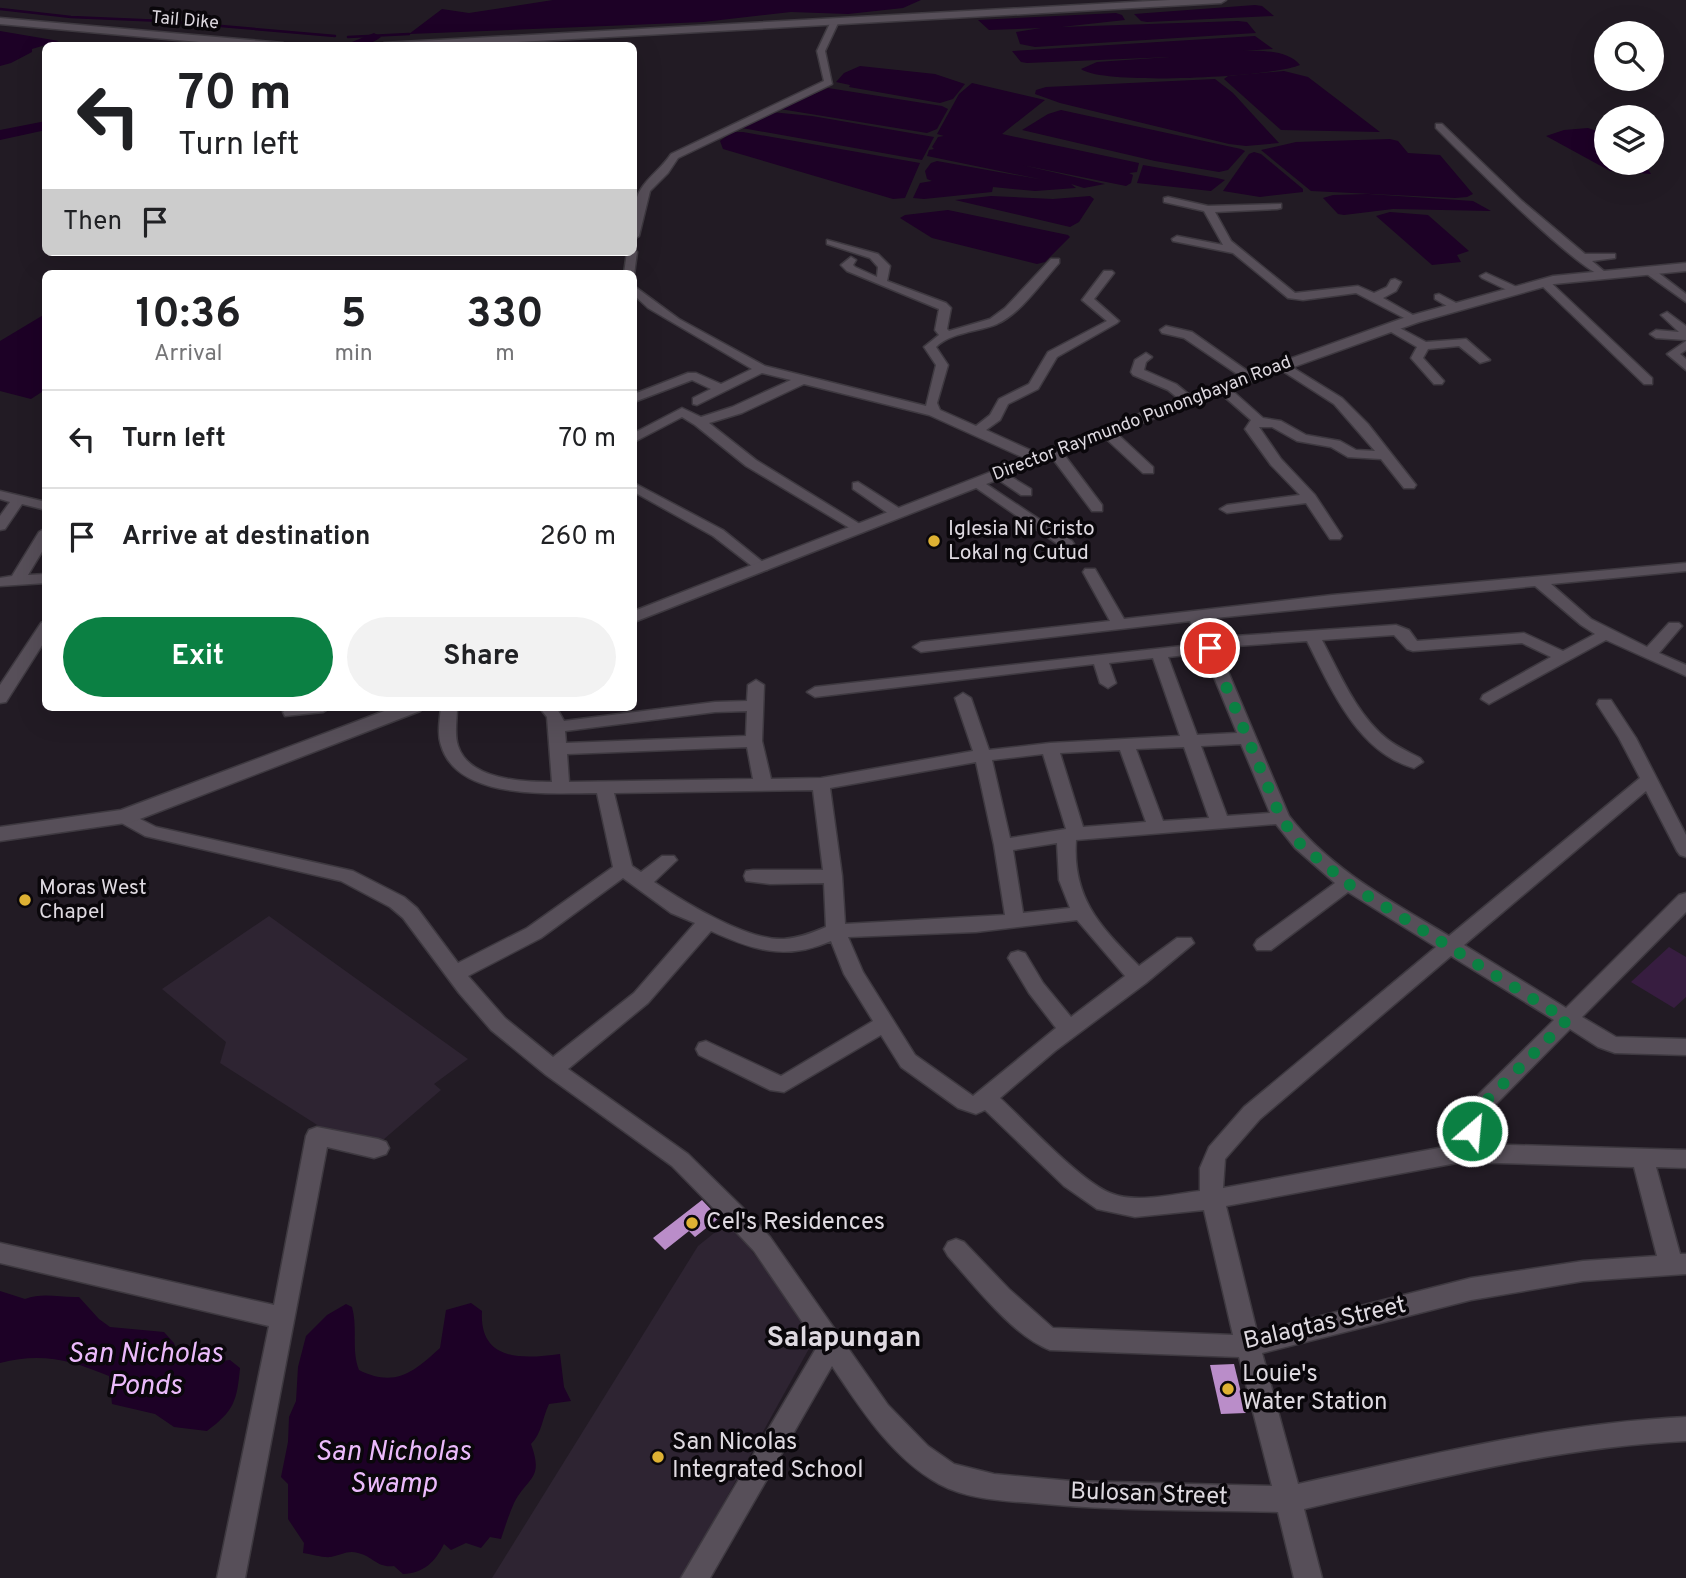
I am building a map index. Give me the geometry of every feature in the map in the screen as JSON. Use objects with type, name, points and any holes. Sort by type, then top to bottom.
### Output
[{"type":"street","points":[[456,42],[1221,0]]},
{"type":"street","name":"Tail Dike","points":[[0,21],[238,42]]},
{"type":"street","points":[[637,223],[645,190],[665,171],[674,156],[829,82],[828,74],[822,65],[821,51],[835,21]]},
{"type":"street","points":[[1439,126],[1580,258],[1601,274]]},
{"type":"street","points":[[1168,200],[1208,209],[1277,206]]},
{"type":"street","points":[[1208,209],[1214,224],[1233,250],[1292,296],[1303,298],[1358,289],[1414,319]]},
{"type":"street","points":[[1177,239],[1233,250]]},
{"type":"street","points":[[831,242],[879,258],[884,266],[881,283]]},
{"type":"street","points":[[1580,258],[1611,256]]},
{"type":"street","points":[[851,260],[847,265],[851,269],[942,305],[945,308],[945,324],[941,330],[947,336]]},
{"type":"street","points":[[934,412],[931,403],[942,365],[930,348],[937,340],[994,321],[1009,310],[1055,261]]},
{"type":"street","name":"Director Raymundo Punongbayan Road","points":[[637,616],[1036,458],[1282,365],[1414,319],[1544,282],[1686,267]]},
{"type":"street","points":[[1648,270],[1686,299]]},
{"type":"street","points":[[977,431],[995,417],[1003,402],[1034,386],[1052,355],[1113,321],[1088,300],[1108,273]]},
{"type":"street","points":[[1486,276],[1515,290]]},
{"type":"street","points":[[1375,297],[1392,289],[1395,282]]},
{"type":"street","points":[[1544,282],[1648,381]]},
{"type":"street","points":[[637,292],[652,306],[675,321],[761,369],[934,412],[1036,458]]},
{"type":"street","points":[[1439,297],[1456,307]]},
{"type":"street","points":[[1667,315],[1686,334]]},
{"type":"street","points":[[1391,327],[1424,346],[1462,342],[1484,360]]},
{"type":"street","points":[[1166,330],[1188,335],[1250,377]]},
{"type":"street","points":[[1656,334],[1686,334]]},
{"type":"street","points":[[1686,345],[1673,354],[1686,366]]},
{"type":"street","points":[[1424,346],[1417,358],[1438,381]]},
{"type":"street","points":[[1146,356],[1141,360],[1137,372],[1172,387],[1188,400]]},
{"type":"street","points":[[1282,365],[1338,401],[1409,485]]},
{"type":"street","points":[[697,401],[761,369]]},
{"type":"street","points":[[637,397],[692,376],[719,388]]},
{"type":"street","points":[[700,422],[737,410],[802,380]]},
{"type":"street","points":[[1223,389],[1237,398],[1259,421],[1276,424],[1302,438],[1335,444],[1353,454],[1386,455]]},
{"type":"street","points":[[637,436],[682,412],[700,422],[751,463],[858,529]]},
{"type":"street","points":[[1259,421],[1252,425],[1252,429],[1276,462],[1310,498],[1335,536]]},
{"type":"street","points":[[1107,432],[1148,470]]},
{"type":"street","points":[[1054,452],[1097,508]]},
{"type":"street","points":[[998,474],[1026,492]]},
{"type":"street","points":[[977,482],[1067,544]]},
{"type":"street","points":[[858,486],[897,513]]},
{"type":"street","points":[[637,489],[718,533],[762,567]]},
{"type":"street","points":[[0,495],[42,505]]},
{"type":"street","points":[[1227,509],[1310,498]]},
{"type":"street","points":[[0,526],[18,500]]},
{"type":"street","points":[[17,581],[42,539]]},
{"type":"street","points":[[921,647],[1118,622],[1686,567]]},
{"type":"street","points":[[1090,572],[1118,622]]},
{"type":"street","points":[[0,582],[42,578]]},
{"type":"street","points":[[1540,582],[1606,634],[1686,671]]},
{"type":"street","points":[[1196,616],[1281,818],[1301,845],[1347,883],[1567,1020],[1615,1045],[1686,1047]]},
{"type":"street","points":[[1650,654],[1674,626]]},
{"type":"street","points":[[815,692],[1210,648],[1235,641],[1396,630],[1413,646],[1524,638],[1561,656]]},
{"type":"street","points":[[0,698],[42,632]]},
{"type":"street","points":[[1489,699],[1561,656],[1606,634]]},
{"type":"street","points":[[1312,635],[1338,684],[1366,728],[1388,747],[1414,762]]},
{"type":"street","points":[[1159,654],[1220,822]]},
{"type":"street","points":[[1100,659],[1108,683]]},
{"type":"street","points":[[756,685],[754,741],[763,784]]},
{"type":"street","points":[[963,698],[983,756],[1003,845],[1015,921]]},
{"type":"street","points":[[1605,704],[1621,724],[1647,780],[1686,851]]},
{"type":"street","points":[[556,727],[715,707],[756,706]]},
{"type":"street","points":[[291,712],[297,711]]},
{"type":"street","points":[[0,834],[124,817],[402,711]]},
{"type":"street","points":[[449,711],[448,744],[455,760],[492,781],[531,788],[821,784],[983,756],[1050,748],[1247,738]]},
{"type":"street","points":[[551,711],[555,716],[561,787]]},
{"type":"street","points":[[557,749],[754,741]]},
{"type":"street","points":[[1126,744],[1157,828]]},
{"type":"street","points":[[1050,748],[1071,835],[1064,868],[1081,913],[1084,920],[1139,978]]},
{"type":"street","points":[[1308,1578],[1290,1499],[1247,1346],[1214,1199],[1211,1168],[1215,1155],[1252,1113],[1647,780]]},
{"type":"street","points":[[821,784],[833,876],[836,931],[854,974],[908,1061],[966,1102],[975,1105],[986,1098],[1184,943]]},
{"type":"street","points":[[604,786],[623,869],[678,908],[749,940],[781,946],[810,942],[836,931],[1015,921],[1081,913]]},
{"type":"street","name":"Bulosan Street","points":[[124,817],[151,832],[346,876],[397,902],[410,913],[455,974],[498,1024],[553,1069],[680,1160],[734,1214],[762,1244],[878,1413],[919,1455],[948,1475],[994,1487],[1071,1494],[1290,1499],[1429,1468],[1621,1432],[1686,1429]]},
{"type":"street","points":[[1003,845],[1071,835],[1281,818]]},
{"type":"street","points":[[641,882],[668,860]]},
{"type":"street","points":[[455,974],[534,933],[623,869]]},
{"type":"street","points":[[753,876],[833,876]]},
{"type":"street","points":[[1264,945],[1347,883]]},
{"type":"street","points":[[1462,1153],[1486,1101],[1686,900]]},
{"type":"street","points":[[553,1069],[641,998],[707,922]]},
{"type":"street","points":[[1018,958],[1036,988],[1070,1030]]},
{"type":"street","points":[[706,1049],[777,1084],[784,1084],[877,1028],[888,1026]]},
{"type":"street","points":[[986,1098],[1072,1179],[1105,1202],[1135,1207],[1214,1199],[1462,1153],[1686,1159]]},
{"type":"street","points":[[230,1578],[314,1163],[317,1136],[378,1148]]},
{"type":"street","points":[[1643,1159],[1679,1264]]},
{"type":"street","name":"Balagtas Street","points":[[956,1249],[1001,1297],[1042,1335],[1050,1339],[1247,1346],[1471,1289],[1583,1271],[1679,1264]]},
{"type":"street","points":[[0,1253],[281,1318]]},
{"type":"street","points":[[695,1578],[830,1346]]},
{"type":"shaded area","points":[[269,916],[468,1059],[434,1084],[441,1090],[376,1146],[329,1136],[322,1128],[220,1063],[226,1042],[162,989]]},
{"type":"shaded area","points":[[1669,947],[1686,957],[1686,997],[1674,1008],[1631,982]]},
{"type":"shaded area","name":"San Nicolas Integrated School","points":[[729,1221],[816,1336],[682,1578],[492,1578],[698,1246]]},
{"type":"water","points":[[553,0],[921,0],[903,8],[848,14],[791,12],[703,22],[409,34],[442,9],[469,13]]},
{"type":"water","points":[[1262,6],[1274,16],[1147,22],[1141,21],[1134,14]]},
{"type":"water","points":[[1116,13],[1122,15],[1125,20],[1061,27],[1238,21],[1247,22],[1256,33],[1035,47],[1020,44],[1016,32],[1041,28],[989,30],[978,20]]},
{"type":"water","points":[[0,31],[59,41],[42,42],[42,46],[32,49],[32,52],[0,66]]},
{"type":"water","points":[[1255,36],[1273,49],[1241,51],[1281,54],[1300,65],[1225,76],[1121,77],[1081,69],[1097,62],[1170,57],[1027,63],[1021,62],[1012,51]]},
{"type":"water","points":[[860,66],[935,74],[965,84],[953,99],[940,103],[849,87],[850,85],[836,82],[844,73]]},
{"type":"water","points":[[1284,71],[1308,77],[1380,132],[1281,130],[1224,79],[1228,76]]},
{"type":"water","points":[[1215,79],[1233,93],[1279,143],[1246,146],[1229,144],[1060,103],[1035,94],[1036,90],[1046,87]]},
{"type":"water","points":[[972,83],[1045,100],[1002,134],[1139,163],[1137,172],[1129,173],[1133,175],[1131,183],[1126,186],[1022,165],[1105,184],[1084,188],[1071,184],[1076,188],[1035,191],[993,187],[992,192],[913,198],[920,183],[932,181],[927,179],[925,171],[931,163],[937,161],[1044,180],[927,156],[929,150],[934,149],[932,147],[938,137],[944,136],[937,134],[959,94]]},
{"type":"water","points":[[828,88],[948,109],[937,129],[927,133],[780,109]]},
{"type":"water","points":[[1061,110],[1245,151],[1228,170],[1219,172],[1155,161],[1022,130],[1048,114]]},
{"type":"water","points":[[771,112],[812,116],[934,137],[922,160],[742,128]]},
{"type":"water","points":[[1564,130],[1594,130],[1594,162],[1546,136]]},
{"type":"water","points":[[732,132],[920,163],[905,198],[893,199],[723,149],[720,141]]},
{"type":"water","points":[[1398,141],[1408,153],[1440,155],[1473,194],[1455,198],[1311,191],[1261,150],[1296,142]]},
{"type":"water","points":[[1249,154],[1261,154],[1303,189],[1303,192],[1260,197],[1223,191]]},
{"type":"water","points":[[1143,165],[1225,180],[1211,191],[1137,183]]},
{"type":"water","points":[[1368,194],[1473,201],[1491,211],[1393,209],[1344,215],[1338,214],[1323,198],[1333,195]]},
{"type":"water","points":[[991,196],[1053,199],[1090,196],[1094,199],[1079,222],[1070,227],[955,200]]},
{"type":"water","points":[[948,210],[1070,237],[1045,262],[1037,264],[932,238],[900,218],[905,215]]},
{"type":"water","points":[[1390,212],[1428,215],[1469,251],[1457,255],[1461,262],[1432,265],[1376,216]]},
{"type":"water","points":[[42,316],[42,392],[31,399],[0,391],[0,341]]},
{"type":"water","name":"San Nicholas Ponds","points":[[0,1291],[25,1299],[45,1296],[79,1297],[110,1327],[164,1332],[174,1343],[179,1359],[211,1362],[230,1360],[240,1368],[235,1397],[229,1411],[207,1431],[174,1427],[155,1414],[112,1404],[109,1376],[95,1370],[56,1359],[29,1358],[0,1363]]},
{"type":"water","name":"San Nicholas Swamp","points":[[471,1303],[482,1311],[483,1328],[488,1340],[506,1354],[532,1357],[560,1354],[564,1387],[571,1401],[549,1404],[540,1430],[531,1444],[536,1465],[533,1477],[514,1503],[501,1539],[490,1537],[481,1548],[466,1543],[451,1550],[444,1544],[428,1565],[403,1574],[394,1566],[379,1564],[354,1552],[331,1557],[303,1553],[304,1543],[288,1519],[288,1484],[281,1477],[288,1442],[289,1417],[296,1401],[298,1367],[306,1336],[327,1315],[346,1304],[352,1307],[354,1315],[355,1355],[359,1370],[383,1378],[394,1377],[412,1370],[440,1348],[446,1310]]},
{"type":"building","name":"Cel's Residences","points":[[702,1200],[719,1218],[695,1237],[689,1231],[665,1250],[653,1238]]},
{"type":"building","name":"Louie's Water Station","points":[[1234,1364],[1246,1413],[1221,1414],[1210,1365]]},
{"type":"waterway","points":[[0,9],[71,17],[163,21],[335,36]]},
{"type":"waterway","points":[[348,37],[409,34]]},
{"type":"waterway","points":[[360,42],[374,37]]},
{"type":"waterway","points":[[0,135],[42,126]]},
{"type":"place","name":"Iglesia Ni Cristo Lokal ng Cutud","points":[[934,541]]},
{"type":"place","name":"Moras West Chapel","points":[[25,900]]},
{"type":"place","name":"Cel's Residences","points":[[692,1223]]},
{"type":"place","name":"Louie's Water Station","points":[[1228,1389]]},
{"type":"place","name":"San Nicolas Integrated School","points":[[658,1457]]},
{"type":"district","name":"Salapungan","points":[[844,1339]]},
{"type":"route","points":[[1210,648],[1281,818],[1301,845],[1347,883],[1567,1020],[1486,1101],[1472,1131]]}]
